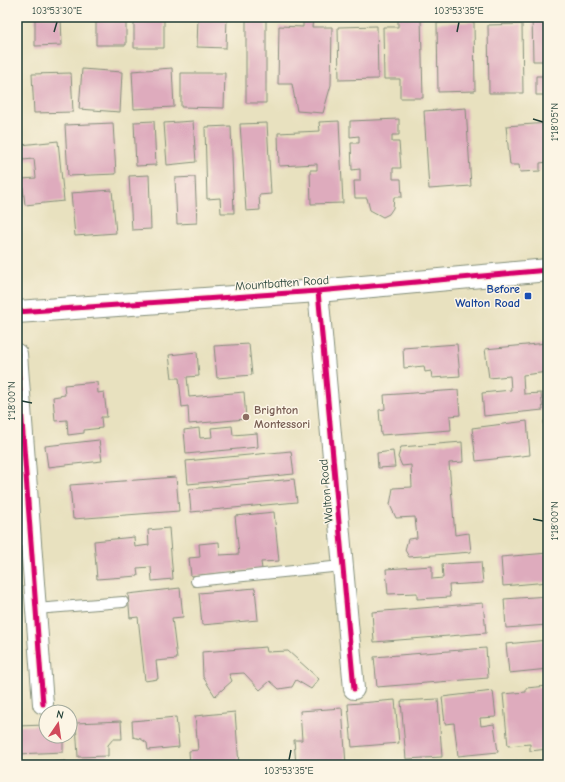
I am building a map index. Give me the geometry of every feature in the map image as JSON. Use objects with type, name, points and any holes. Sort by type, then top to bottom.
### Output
[{"type":"main road","name":"Mountbatten Road","points":[[17,312],[318,291],[548,270]]},
{"type":"street","name":"Walton Road","points":[[318,291],[354,689]]},
{"type":"street","points":[[17,354],[43,704]]},
{"type":"lane","points":[[196,581],[342,566]]},
{"type":"lane","points":[[36,609],[123,602]]},
{"type":"building","points":[[35,17],[61,17],[62,45],[35,46]]},
{"type":"building","points":[[96,17],[126,17],[126,45],[96,45]]},
{"type":"building","points":[[134,17],[164,17],[164,48],[134,48]]},
{"type":"building","points":[[198,17],[227,17],[226,48],[197,47]]},
{"type":"building","points":[[290,17],[328,17],[327,19],[313,19],[312,27],[332,27],[331,85],[323,113],[297,111],[292,84],[278,84],[279,26],[303,27],[303,19],[290,19]]},
{"type":"building","points":[[398,17],[421,17],[423,98],[400,98],[400,79],[384,79],[383,27],[398,27]]},
{"type":"building","points":[[532,17],[548,17],[548,61],[533,61]]},
{"type":"building","points":[[246,20],[266,20],[266,103],[246,103]]},
{"type":"building","points":[[474,22],[475,91],[438,92],[437,23]]},
{"type":"building","points":[[522,24],[523,93],[489,93],[488,25]]},
{"type":"building","points":[[377,26],[378,79],[339,80],[338,27]]},
{"type":"building","points":[[172,68],[174,107],[134,109],[132,71]]},
{"type":"building","points":[[82,69],[122,72],[120,112],[79,109]]},
{"type":"building","points":[[71,73],[73,112],[34,113],[32,74]]},
{"type":"building","points":[[181,73],[225,73],[224,108],[181,107]]},
{"type":"building","points":[[536,76],[548,76],[548,95],[536,95]]},
{"type":"building","points":[[466,108],[471,186],[429,189],[424,111]]},
{"type":"building","points":[[399,119],[399,135],[392,135],[392,142],[399,142],[401,168],[393,168],[393,179],[401,179],[402,197],[394,197],[393,208],[389,214],[383,217],[370,210],[367,198],[355,198],[354,181],[360,181],[360,169],[352,170],[351,143],[359,143],[359,136],[350,137],[350,121]]},
{"type":"building","points":[[154,121],[156,165],[136,166],[134,122]]},
{"type":"building","points":[[193,121],[196,162],[167,165],[164,123]]},
{"type":"building","points":[[339,121],[343,203],[311,204],[310,170],[317,170],[317,164],[279,166],[278,133],[320,131],[319,122]]},
{"type":"building","points":[[113,123],[116,174],[68,176],[65,125]]},
{"type":"building","points":[[267,123],[271,194],[259,195],[260,210],[246,211],[240,124]]},
{"type":"building","points":[[548,123],[548,162],[540,163],[540,171],[520,172],[519,165],[510,165],[506,126]]},
{"type":"building","points":[[231,126],[234,213],[221,213],[220,198],[207,199],[205,127]]},
{"type":"building","points":[[58,141],[64,201],[25,205],[22,179],[36,178],[34,159],[23,160],[21,145]]},
{"type":"building","points":[[149,175],[151,229],[132,230],[129,176]]},
{"type":"building","points":[[195,177],[197,223],[177,224],[175,178]]},
{"type":"building","points":[[112,190],[116,233],[75,236],[71,193]]},
{"type":"building","points":[[547,343],[548,372],[523,375],[524,394],[541,393],[543,410],[484,416],[482,393],[511,390],[510,376],[489,378],[485,349]]},
{"type":"building","points":[[249,344],[252,375],[217,378],[214,346]]},
{"type":"building","points":[[457,344],[460,376],[432,378],[431,371],[425,372],[424,366],[404,368],[403,348]]},
{"type":"building","points":[[197,352],[199,376],[187,377],[189,397],[244,392],[246,419],[189,424],[188,406],[182,407],[179,378],[172,378],[169,355]]},
{"type":"building","points":[[97,382],[98,393],[104,392],[107,417],[101,417],[102,428],[84,430],[84,433],[68,435],[67,420],[55,421],[53,397],[65,395],[64,385]]},
{"type":"building","points":[[458,390],[460,415],[450,416],[451,430],[381,435],[379,410],[385,409],[384,395]]},
{"type":"building","points":[[527,421],[530,455],[476,461],[472,428]]},
{"type":"building","points":[[544,421],[548,421],[548,455],[547,455]]},
{"type":"building","points":[[232,426],[233,435],[257,433],[258,447],[186,454],[184,430],[199,428],[200,438],[212,437],[211,428]]},
{"type":"building","points":[[99,440],[102,461],[48,467],[45,446]]},
{"type":"building","points":[[462,442],[463,462],[449,463],[455,535],[469,533],[471,552],[409,557],[405,550],[408,539],[417,538],[415,517],[396,518],[390,505],[393,488],[412,487],[411,465],[402,466],[398,457],[401,447]]},
{"type":"building","points":[[291,451],[294,474],[188,484],[186,461]]},
{"type":"building","points":[[393,451],[395,467],[378,468],[377,453]]},
{"type":"building","points":[[176,477],[179,511],[73,519],[70,485]]},
{"type":"building","points":[[294,479],[297,502],[191,512],[189,489]]},
{"type":"building","points":[[274,512],[279,561],[261,562],[262,569],[191,576],[189,558],[200,557],[199,544],[219,542],[220,555],[239,554],[235,516]]},
{"type":"building","points":[[169,528],[173,579],[152,581],[151,567],[137,568],[138,576],[97,579],[94,541],[134,537],[135,547],[149,545],[148,530]]},
{"type":"building","points":[[548,553],[548,582],[503,586],[501,557]]},
{"type":"building","points":[[481,562],[483,583],[449,585],[450,597],[417,599],[417,593],[388,594],[386,569],[432,566],[432,579],[443,578],[442,564]]},
{"type":"building","points":[[180,588],[183,617],[172,618],[177,659],[156,661],[158,679],[145,681],[138,617],[130,618],[128,594]]},
{"type":"building","points":[[255,588],[258,620],[202,625],[199,593]]},
{"type":"building","points":[[548,596],[548,625],[506,628],[504,599]]},
{"type":"building","points":[[483,603],[486,633],[374,642],[372,612]]},
{"type":"building","points":[[548,640],[548,669],[509,673],[506,644]]},
{"type":"building","points":[[266,647],[267,652],[288,651],[319,679],[311,689],[296,680],[292,687],[279,689],[270,681],[260,690],[244,673],[229,674],[232,681],[215,696],[203,677],[202,652]]},
{"type":"building","points":[[486,648],[488,678],[377,687],[374,657]]},
{"type":"building","points":[[548,686],[548,713],[544,714],[548,749],[530,751],[530,744],[508,746],[503,694],[526,692],[526,688]]},
{"type":"building","points":[[493,691],[496,717],[480,718],[481,726],[494,724],[498,752],[458,756],[454,723],[445,724],[442,697]]},
{"type":"building","points":[[438,699],[442,757],[406,759],[401,701]]},
{"type":"building","points":[[395,700],[399,743],[352,747],[348,704]]},
{"type":"building","points":[[342,708],[346,765],[296,765],[294,740],[302,740],[300,711]]},
{"type":"building","points":[[235,712],[239,765],[190,765],[189,751],[198,750],[195,716]]},
{"type":"building","points":[[176,717],[179,747],[148,750],[147,743],[141,739],[133,737],[132,721]]},
{"type":"building","points":[[121,721],[122,739],[113,739],[108,745],[108,756],[78,757],[78,723]]},
{"type":"building","points":[[38,725],[38,744],[63,744],[63,752],[17,754],[17,726]]},
{"type":"building","points":[[66,761],[66,765],[30,764]]},
{"type":"cycle path","points":[[17,312],[318,291],[548,270]]},
{"type":"cycle path","points":[[318,291],[354,689]]},
{"type":"cycle path","points":[[17,354],[43,704]]},
{"type":"place","name":"Before Walton Road","points":[[528,296]]},
{"type":"place","name":"Brighton Montessori","points":[[246,417]]}]
